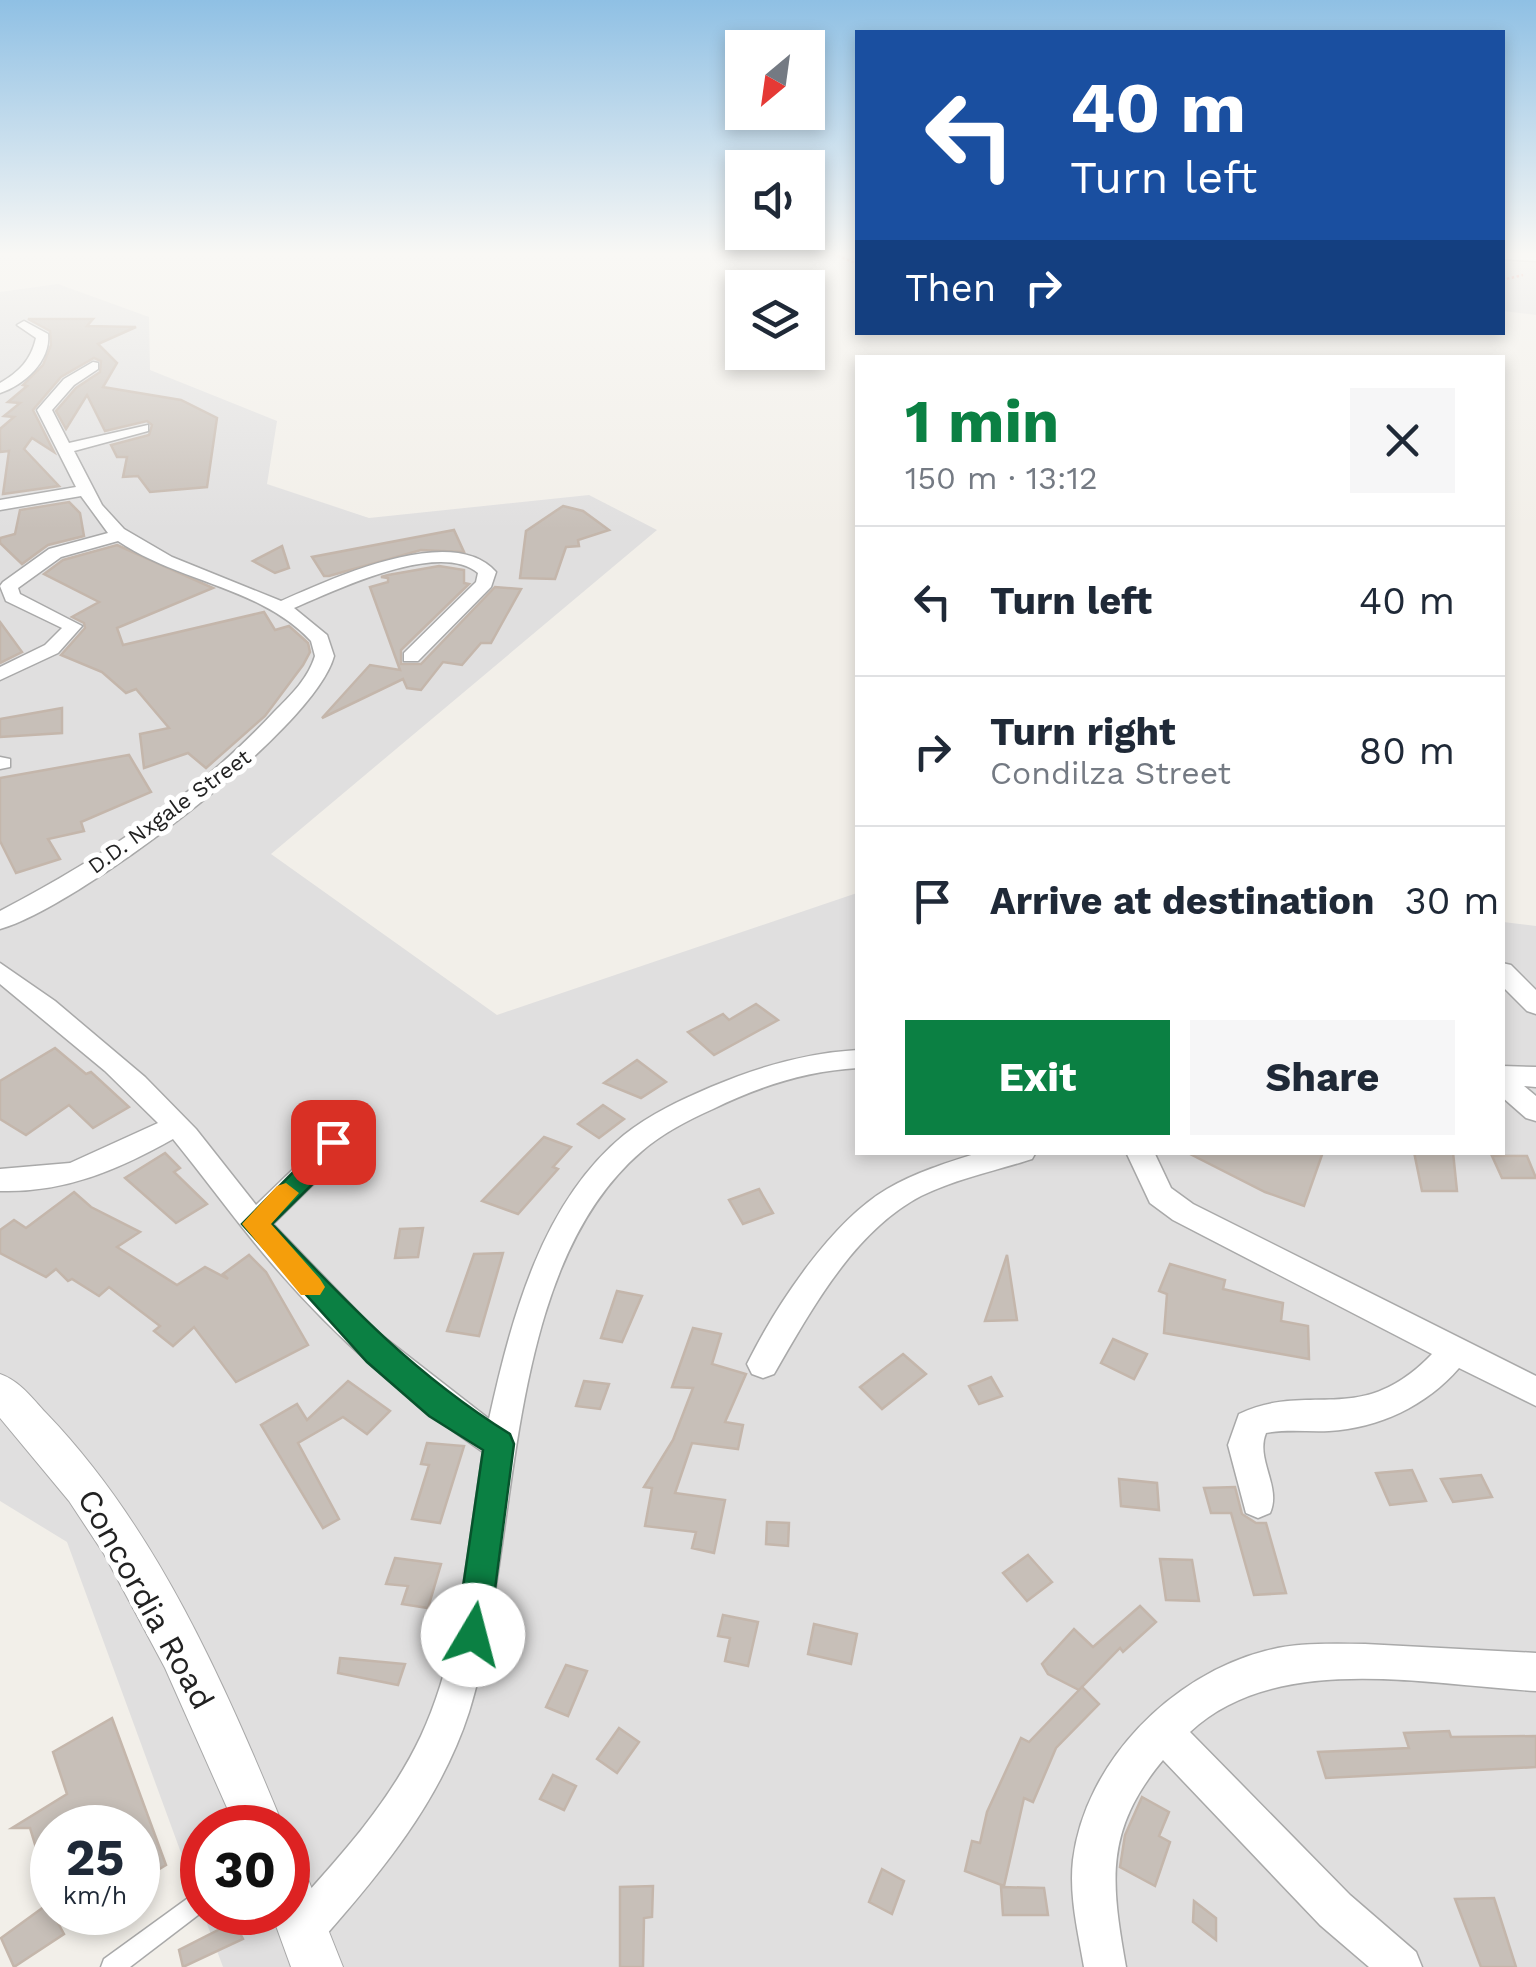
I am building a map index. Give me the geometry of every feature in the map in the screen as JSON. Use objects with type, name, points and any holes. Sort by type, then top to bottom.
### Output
[{"type":"street","points":[[0,390],[28,371],[41,346]]},
{"type":"street","name":"D.D. Nxgale Street","points":[[0,920],[85,873],[259,744],[322,666],[325,653],[319,638],[280,608],[184,571],[120,535],[86,490],[44,410],[70,382],[93,366]]},
{"type":"street","points":[[67,448],[143,428]]},
{"type":"street","points":[[0,505],[86,490]]},
{"type":"street","points":[[0,674],[49,650],[73,626],[24,604],[12,596],[10,586],[54,553],[120,535]]},
{"type":"street","points":[[280,608],[382,566],[456,558],[482,564],[487,572],[485,583],[411,658]]},
{"type":"street","points":[[0,971],[71,1026],[176,1125],[255,1224],[377,1353],[440,1406],[499,1444]]},
{"type":"street","points":[[1505,975],[1536,1005]]},
{"type":"street","points":[[310,1920],[392,1829],[428,1770],[473,1635],[499,1444],[541,1284],[559,1239],[584,1196],[624,1151],[668,1120],[762,1078],[820,1060],[855,1060]]},
{"type":"street","points":[[1505,1078],[1536,1077]]},
{"type":"street","points":[[1505,1081],[1536,1111]]},
{"type":"street","points":[[0,1180],[32,1183],[75,1176],[176,1125]]},
{"type":"street","points":[[255,1224],[327,1154],[333,1142]]},
{"type":"street","points":[[764,1364],[785,1326],[880,1208],[950,1176],[1013,1155]]},
{"type":"street","points":[[1141,1155],[1160,1195],[1183,1212],[1536,1392]]},
{"type":"street","points":[[1258,1502],[1245,1445],[1251,1424],[1262,1418],[1317,1417],[1383,1408],[1423,1386],[1454,1352]]},
{"type":"street","name":"Concordia Road","points":[[0,1391],[56,1446],[110,1522],[171,1635],[249,1805]]},
{"type":"street","points":[[1105,1967],[1095,1904],[1096,1846],[1142,1754],[1176,1715],[1223,1683],[1269,1668],[1338,1665],[1536,1672]]},
{"type":"street","points":[[1162,1730],[1335,1910],[1401,1967]]},
{"type":"lane","points":[[112,1967],[180,1916]]},
{"type":"shaded area","points":[[0,346],[150,346],[150,370],[277,421],[267,484],[369,518],[589,495],[657,530],[271,854],[497,1015],[855,894],[855,1155],[1505,1155],[1505,922],[1536,926],[1536,1967],[223,1967],[211,1935],[310,1935],[310,1805],[180,1805],[180,1850],[67,1542],[0,1501]]},
{"type":"building","points":[[51,346],[100,346],[117,363],[103,387],[181,400],[217,418],[207,487],[150,492],[138,476],[123,477],[127,457],[117,457],[111,445],[149,435],[152,425],[147,421],[105,431],[87,395],[66,429],[56,411],[76,388],[100,372],[101,361],[94,358],[61,377],[33,410],[54,452],[32,438],[24,449],[59,486],[3,494],[9,451],[0,452],[0,429],[14,417],[4,416],[20,403],[8,402],[43,365]]},
{"type":"building","points":[[69,502],[80,513],[84,536],[48,545],[22,564],[0,543],[0,538],[15,534],[20,510]]},
{"type":"building","points":[[563,506],[583,511],[609,530],[578,540],[579,546],[566,547],[555,579],[520,578],[526,531]]},
{"type":"building","points":[[454,530],[464,552],[421,550],[329,576],[324,576],[312,557]]},
{"type":"building","points":[[117,545],[213,588],[117,628],[123,645],[264,612],[275,630],[289,626],[308,643],[310,652],[303,665],[265,716],[206,768],[188,753],[144,768],[140,734],[169,728],[136,689],[126,693],[102,672],[61,655],[85,628],[84,623],[72,617],[99,602],[44,574],[63,560]]},
{"type":"building","points":[[282,546],[289,568],[275,573],[253,561]]},
{"type":"building","points":[[439,566],[464,570],[464,583],[469,584],[401,650],[401,664],[421,664],[495,587],[521,589],[491,643],[481,643],[462,665],[443,662],[421,690],[407,688],[403,679],[322,718],[370,665],[400,670],[370,587],[388,582],[388,578],[381,577]]},
{"type":"building","points":[[0,622],[22,652],[0,663]]},
{"type":"building","points":[[62,708],[62,733],[0,737],[0,719]]},
{"type":"building","points":[[129,755],[151,792],[81,822],[84,831],[48,839],[60,859],[16,873],[0,841],[0,778]]},
{"type":"building","points":[[756,1004],[778,1020],[714,1055],[688,1032],[723,1014],[729,1020]]},
{"type":"building","points":[[55,1048],[86,1074],[91,1072],[129,1107],[93,1128],[69,1105],[26,1135],[0,1119],[0,1081]]},
{"type":"building","points":[[637,1060],[666,1082],[641,1098],[604,1083]]},
{"type":"building","points":[[603,1105],[624,1119],[599,1138],[578,1124]]},
{"type":"building","points":[[544,1137],[571,1147],[553,1167],[558,1169],[518,1214],[482,1201]]},
{"type":"building","points":[[165,1153],[180,1168],[174,1172],[207,1204],[176,1223],[125,1178]]},
{"type":"building","points":[[1192,1155],[1322,1155],[1304,1206],[1265,1192]]},
{"type":"building","points":[[1415,1155],[1453,1155],[1457,1191],[1422,1191]]},
{"type":"building","points":[[1492,1156],[1527,1156],[1536,1178],[1502,1178]]},
{"type":"building","points":[[759,1189],[773,1213],[743,1224],[729,1200]]},
{"type":"building","points":[[74,1192],[91,1207],[140,1232],[117,1247],[177,1285],[205,1267],[228,1279],[223,1274],[249,1255],[266,1272],[308,1345],[236,1382],[194,1327],[173,1346],[154,1331],[160,1326],[109,1287],[99,1296],[72,1279],[68,1281],[56,1269],[46,1277],[0,1253],[0,1230],[14,1220],[26,1228]]},
{"type":"building","points":[[423,1228],[418,1257],[395,1258],[400,1229]]},
{"type":"building","points":[[503,1253],[479,1336],[447,1331],[474,1254]]},
{"type":"building","points":[[1007,1255],[1017,1320],[985,1321]]},
{"type":"building","points":[[1170,1264],[1225,1280],[1223,1289],[1283,1303],[1281,1321],[1308,1326],[1309,1359],[1164,1333],[1167,1294],[1159,1291]]},
{"type":"building","points":[[617,1291],[642,1296],[622,1342],[601,1338]]},
{"type":"building","points":[[693,1328],[721,1334],[712,1364],[746,1374],[725,1422],[743,1425],[738,1449],[692,1443],[675,1493],[725,1500],[714,1553],[692,1548],[696,1532],[645,1526],[652,1488],[644,1487],[673,1440],[693,1388],[672,1387]]},
{"type":"building","points":[[1113,1339],[1147,1354],[1134,1379],[1101,1363]]},
{"type":"building","points":[[903,1354],[926,1374],[882,1409],[860,1387]]},
{"type":"building","points":[[991,1377],[1002,1396],[979,1404],[969,1386]]},
{"type":"building","points":[[348,1381],[390,1411],[367,1434],[343,1417],[298,1443],[339,1519],[323,1528],[261,1425],[297,1404],[307,1420]]},
{"type":"building","points":[[584,1381],[609,1384],[600,1409],[576,1406]]},
{"type":"building","points":[[427,1443],[464,1446],[440,1523],[412,1519],[429,1465],[421,1464]]},
{"type":"building","points":[[1412,1470],[1426,1501],[1390,1505],[1376,1473]]},
{"type":"building","points":[[1481,1475],[1492,1497],[1453,1502],[1441,1479]]},
{"type":"building","points":[[1119,1479],[1157,1483],[1159,1510],[1121,1506]]},
{"type":"building","points":[[1235,1487],[1242,1514],[1256,1523],[1266,1523],[1286,1593],[1254,1595],[1231,1513],[1211,1513],[1204,1488]]},
{"type":"building","points":[[767,1522],[789,1523],[788,1546],[766,1544]]},
{"type":"building","points":[[1028,1555],[1052,1582],[1027,1601],[1003,1573]]},
{"type":"building","points":[[395,1558],[441,1564],[428,1608],[402,1604],[408,1586],[386,1584]]},
{"type":"building","points":[[1160,1559],[1192,1560],[1199,1601],[1166,1600]]},
{"type":"building","points":[[1140,1606],[1156,1622],[1123,1652],[1120,1648],[1079,1690],[1048,1674],[1042,1664],[1074,1629],[1093,1647]]},
{"type":"building","points":[[723,1615],[758,1622],[748,1666],[725,1661],[730,1638],[718,1636]]},
{"type":"building","points":[[814,1624],[857,1634],[851,1664],[808,1654]]},
{"type":"building","points":[[340,1658],[405,1664],[398,1685],[338,1673]]},
{"type":"building","points":[[566,1665],[587,1671],[568,1716],[546,1707]]},
{"type":"building","points":[[1082,1687],[1099,1704],[1056,1748],[1033,1802],[1024,1798],[1004,1886],[965,1871],[972,1841],[980,1843],[987,1812],[1021,1738],[1029,1742]]},
{"type":"building","points":[[112,1718],[144,1805],[49,1805],[67,1794],[53,1752]]},
{"type":"building","points":[[619,1728],[639,1742],[617,1773],[597,1759]]},
{"type":"building","points":[[1449,1731],[1451,1737],[1536,1736],[1536,1767],[1326,1778],[1318,1752],[1409,1748],[1404,1733]]},
{"type":"building","points":[[553,1775],[576,1786],[564,1810],[540,1799]]},
{"type":"building","points":[[1142,1797],[1169,1812],[1159,1836],[1170,1842],[1155,1886],[1120,1867],[1125,1835]]},
{"type":"building","points":[[30,1817],[30,1828],[12,1828]]},
{"type":"building","points":[[882,1869],[904,1881],[892,1914],[869,1902]]},
{"type":"building","points":[[653,1886],[652,1917],[644,1918],[643,1967],[620,1967],[620,1887]]},
{"type":"building","points":[[1001,1887],[1044,1888],[1048,1915],[1003,1915]]},
{"type":"building","points":[[1494,1898],[1516,1967],[1481,1967],[1455,1899]]},
{"type":"building","points":[[1194,1901],[1216,1918],[1216,1940],[1193,1922]]},
{"type":"building","points":[[30,1917],[30,1935],[62,1935],[14,1967],[1,1938]]},
{"type":"building","points":[[208,1935],[241,1935],[243,1939],[183,1967],[179,1950]]},
{"type":"slow traffic","points":[[286,1193],[255,1224],[311,1287]]},
{"type":"route","points":[[333,1142],[327,1154],[255,1224],[377,1353],[440,1406],[499,1444],[473,1635]]}]
